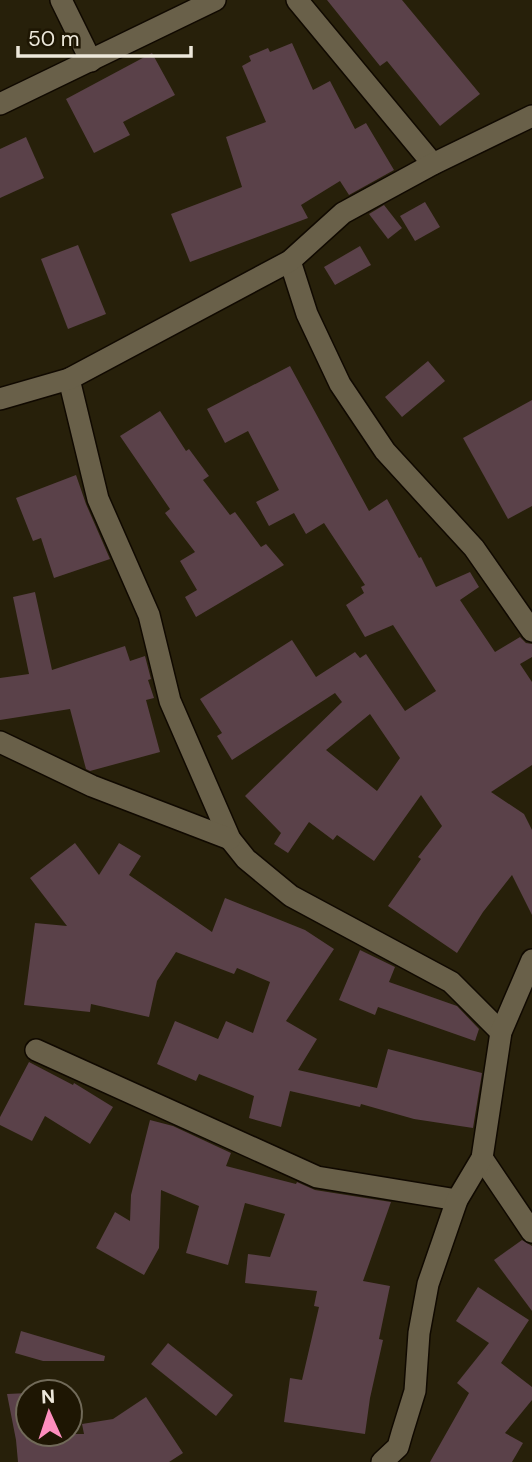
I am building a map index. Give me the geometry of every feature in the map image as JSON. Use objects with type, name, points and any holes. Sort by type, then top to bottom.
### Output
[{"type":"street","points":[[61,0],[91,61]]},
{"type":"street","points":[[0,104],[215,0]]},
{"type":"street","points":[[298,0],[433,164]]},
{"type":"street","points":[[0,399],[69,379],[290,261],[343,213],[433,164],[532,117]]},
{"type":"street","points":[[290,261],[307,314],[340,384],[385,451],[474,548],[532,631]]},
{"type":"street","points":[[69,379],[98,499],[149,615],[170,701],[230,839],[246,859],[291,896],[451,982],[501,1032]]},
{"type":"street","points":[[0,742],[92,786],[230,839]]},
{"type":"street","points":[[382,1462],[398,1447],[415,1391],[419,1333],[428,1284],[457,1200],[482,1158],[501,1032],[532,960]]},
{"type":"street","points":[[36,1050],[317,1177],[457,1200]]},
{"type":"street","points":[[482,1158],[532,1232]]},
{"type":"building","points":[[327,0],[402,0],[480,94],[440,126],[387,61],[380,66]]},
{"type":"building","points":[[292,43],[313,90],[330,81],[355,129],[366,123],[394,170],[349,195],[340,181],[301,205],[308,218],[190,262],[171,214],[242,187],[226,137],[266,122],[242,66],[251,61],[249,56],[268,48],[270,52]]},
{"type":"building","points":[[152,53],[175,95],[123,122],[130,135],[94,153],[66,99]]},
{"type":"building","points":[[26,137],[44,178],[0,198],[0,149]]},
{"type":"building","points":[[425,202],[440,227],[415,241],[400,216]]},
{"type":"building","points":[[384,205],[402,228],[388,239],[369,214]]},
{"type":"building","points":[[78,245],[106,314],[68,329],[41,259]]},
{"type":"building","points":[[360,246],[371,265],[335,285],[324,267]]},
{"type":"building","points":[[428,361],[445,381],[402,417],[385,397]]},
{"type":"building","points":[[290,366],[369,511],[387,499],[436,587],[470,572],[479,587],[460,600],[495,652],[520,637],[526,643],[532,644],[532,657],[520,664],[532,682],[532,765],[491,792],[524,814],[532,830],[532,915],[512,875],[483,912],[457,953],[388,906],[421,859],[418,857],[442,826],[421,795],[374,861],[337,835],[333,840],[309,822],[288,853],[274,844],[281,833],[245,796],[342,702],[335,693],[232,760],[217,736],[222,733],[200,699],[292,640],[316,677],[355,652],[360,658],[366,654],[405,711],[436,691],[393,625],[365,637],[346,605],[364,593],[361,587],[365,585],[324,523],[306,534],[294,513],[269,526],[256,502],[279,490],[248,431],[225,443],[207,409]],"holes":[[[370,714],[400,758],[377,791],[326,750]]]},
{"type":"building","points":[[532,400],[532,506],[508,519],[463,438]]},
{"type":"building","points":[[160,411],[186,451],[189,449],[209,476],[203,480],[230,515],[235,512],[261,547],[266,544],[284,565],[196,617],[185,597],[197,590],[180,561],[195,552],[165,513],[170,509],[120,436]]},
{"type":"building","points":[[76,475],[110,559],[54,578],[41,538],[33,541],[16,498]]},
{"type":"building","points":[[35,592],[52,670],[125,646],[130,661],[145,656],[154,698],[146,700],[160,752],[90,771],[86,769],[70,709],[0,720],[0,678],[29,674],[13,597]]},
{"type":"building","points":[[75,843],[99,875],[119,843],[141,856],[129,875],[212,932],[225,898],[305,930],[334,949],[286,1021],[317,1039],[298,1070],[377,1088],[388,1049],[482,1073],[473,1128],[414,1119],[361,1104],[360,1107],[290,1091],[281,1127],[249,1118],[254,1096],[199,1074],[196,1081],[157,1064],[175,1021],[218,1039],[226,1021],[253,1033],[270,982],[237,968],[234,974],[176,952],[157,981],[149,1017],[91,1004],[90,1012],[24,1005],[35,923],[67,926],[30,878]]},
{"type":"building","points":[[360,950],[395,967],[389,982],[457,1006],[479,1029],[475,1041],[378,1007],[375,1015],[339,1000]]},
{"type":"building","points":[[29,1062],[73,1085],[74,1083],[113,1107],[90,1144],[45,1116],[32,1141],[0,1125],[0,1117]]},
{"type":"building","points":[[150,1120],[173,1126],[231,1153],[226,1166],[296,1184],[297,1182],[315,1190],[391,1202],[363,1281],[390,1286],[365,1434],[284,1422],[290,1378],[302,1380],[319,1307],[314,1306],[317,1291],[245,1283],[248,1254],[270,1257],[285,1214],[245,1203],[228,1265],[186,1253],[199,1206],[161,1190],[159,1248],[144,1275],[96,1248],[115,1212],[130,1221],[131,1195]]},
{"type":"building","points":[[522,1240],[532,1246],[532,1311],[494,1260]]},
{"type":"building","points":[[478,1287],[529,1320],[501,1363],[532,1387],[532,1400],[505,1433],[523,1443],[512,1462],[430,1462],[469,1393],[457,1383],[489,1343],[456,1321]]},
{"type":"building","points":[[21,1331],[105,1356],[104,1361],[43,1361],[15,1353]]},
{"type":"building","points":[[168,1343],[233,1395],[216,1416],[151,1364]]},
{"type":"building","points":[[7,1394],[14,1394],[14,1430]]},
{"type":"building","points":[[146,1397],[183,1453],[169,1462],[18,1462],[17,1448],[84,1448],[84,1424],[113,1419]]}]
